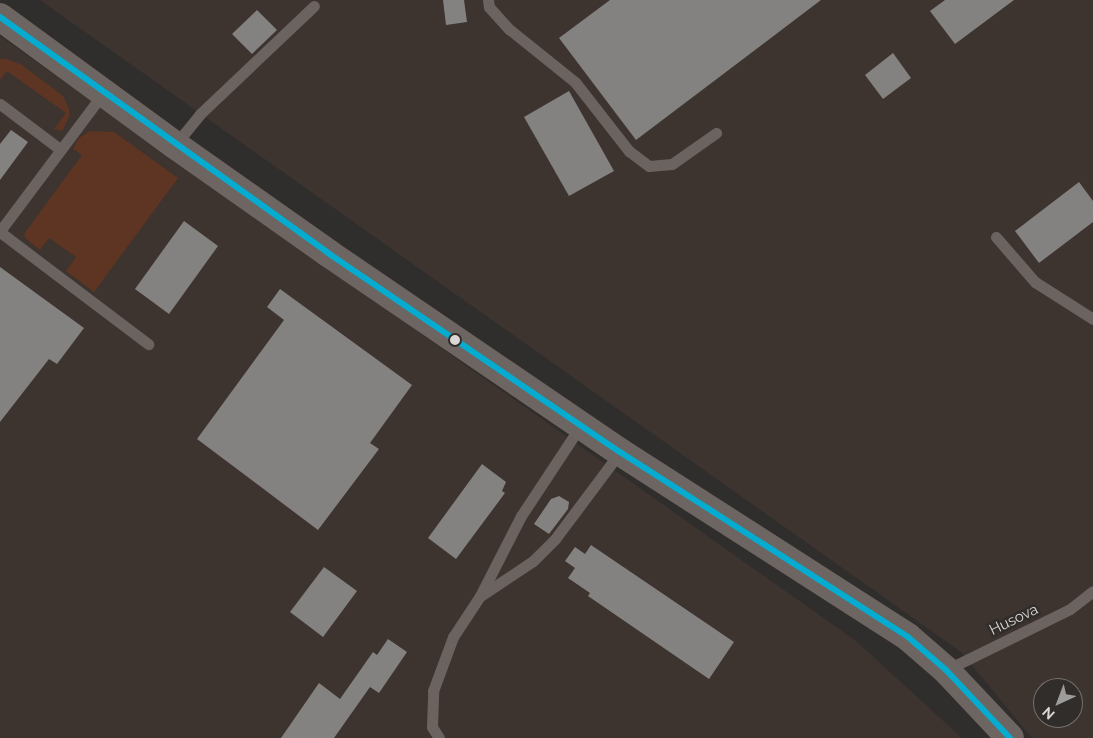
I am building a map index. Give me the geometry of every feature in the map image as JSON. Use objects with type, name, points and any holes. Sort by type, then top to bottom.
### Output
[{"type":"street","points":[[0,17],[175,145],[620,452],[908,637],[946,670],[1005,735]]},
{"type":"lane","points":[[488,0],[489,7],[509,29],[575,82],[629,151],[649,166],[672,164],[716,133]]},
{"type":"lane","points":[[175,145],[200,114],[314,6]]},
{"type":"lane","points":[[104,92],[0,231],[148,344]]},
{"type":"lane","points":[[0,104],[61,150]]},
{"type":"lane","points":[[996,236],[1035,282],[1093,319]]},
{"type":"lane","points":[[439,738],[432,727],[433,692],[453,637],[480,596],[521,516],[581,425]]},
{"type":"lane","points":[[480,596],[533,562],[555,539],[620,452]]},
{"type":"lane","name":"Husova","points":[[946,670],[1070,609],[1093,592]]},
{"type":"shaded area","points":[[40,0],[1093,0],[1093,738],[1032,738],[961,652]]},
{"type":"shaded area","points":[[0,36],[856,641],[962,738],[0,738]]},
{"type":"shaded area","points":[[0,59],[7,59],[22,65],[63,96],[69,109],[69,117],[62,131],[54,129],[66,113],[7,71],[0,80]]},
{"type":"shaded area","points":[[90,131],[114,132],[178,178],[94,292],[66,271],[76,257],[49,238],[40,250],[26,239],[24,234],[82,155],[73,149],[79,138]]},
{"type":"building","points":[[443,0],[464,0],[467,22],[446,25]]},
{"type":"building","points":[[610,0],[821,0],[636,140],[559,38]]},
{"type":"building","points":[[945,0],[1014,0],[955,44],[930,11]]},
{"type":"building","points":[[257,10],[277,30],[252,54],[232,34]]},
{"type":"building","points":[[893,53],[911,78],[883,99],[865,75]]},
{"type":"building","points":[[569,91],[614,171],[569,196],[524,117]]},
{"type":"building","points":[[11,130],[28,142],[0,180],[0,144]]},
{"type":"building","points":[[1079,182],[1093,201],[1093,222],[1039,263],[1015,231]]},
{"type":"building","points":[[184,221],[218,246],[169,314],[135,289]]},
{"type":"building","points":[[0,267],[84,328],[57,364],[49,359],[0,422]]},
{"type":"building","points":[[280,289],[412,385],[370,443],[379,449],[318,530],[197,439],[284,320],[267,307]]},
{"type":"building","points":[[482,464],[506,482],[502,491],[505,493],[456,559],[428,538]]},
{"type":"building","points":[[559,496],[569,502],[568,509],[549,534],[534,524],[551,499]]},
{"type":"building","points":[[591,545],[734,642],[709,679],[588,596],[590,593],[568,578],[575,568],[565,561],[575,547],[585,554]]},
{"type":"building","points":[[324,567],[357,591],[323,637],[290,612]]},
{"type":"building","points":[[388,639],[407,652],[379,693],[370,687],[334,738],[281,738],[319,683],[340,699],[373,652],[377,655]]},
{"type":"transit line","points":[[0,17],[328,253],[620,452],[908,637],[946,670],[1010,738]]}]
